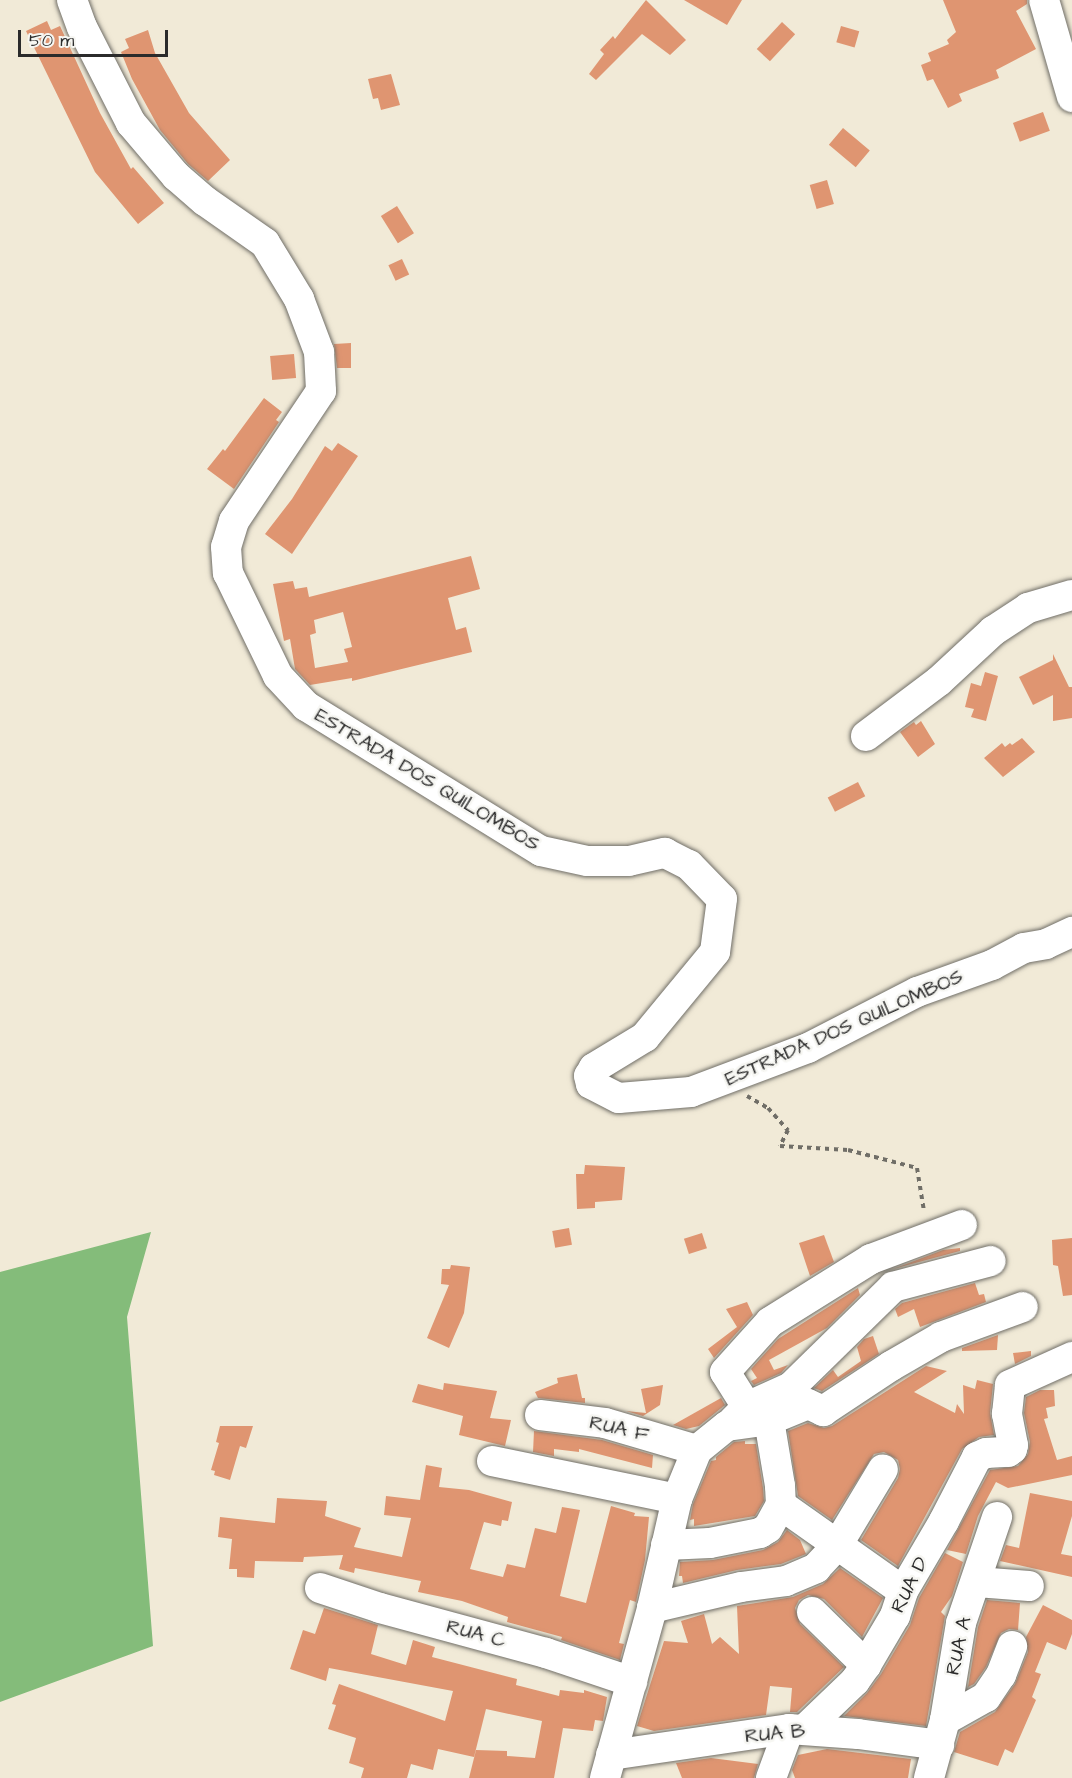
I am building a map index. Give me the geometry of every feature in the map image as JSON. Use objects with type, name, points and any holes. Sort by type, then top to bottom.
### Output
[{"type":"street","name":"ESTRADA DOS QUILOMBOS","points":[[72,0],[82,27],[131,123],[176,176],[205,201],[265,243],[299,299],[319,352],[321,391],[234,521],[226,547],[228,573],[278,676],[306,706],[541,851],[587,861],[629,861],[665,853],[689,865],[722,898],[715,952],[645,1037],[594,1068],[589,1076],[591,1084],[619,1098],[691,1092],[723,1082],[808,1048],[917,992],[992,965],[1024,948],[1046,944],[1072,932]]},
{"type":"street","points":[[1044,0],[1072,97]]},
{"type":"street","points":[[866,736],[939,681],[993,631],[1028,608],[1072,595]]},
{"type":"street","points":[[666,1545],[710,1543],[760,1533],[768,1528],[781,1505],[780,1486],[725,1372],[770,1322],[872,1259],[962,1225]]},
{"type":"street","points":[[608,1766],[652,1608],[676,1499],[697,1450],[749,1419],[791,1387],[893,1287],[991,1261]]},
{"type":"street","points":[[749,1419],[808,1404],[823,1411],[891,1366],[941,1337],[1023,1307]]},
{"type":"street","name":"RUA D","points":[[771,1778],[797,1729],[855,1681],[867,1665],[895,1616],[903,1591],[944,1521],[977,1457],[986,1453],[1008,1452],[1011,1449],[1013,1445],[1007,1414],[1010,1385],[1072,1357]]},
{"type":"street","name":"RUA F","points":[[540,1415],[605,1423],[697,1450]]},
{"type":"street","points":[[492,1461],[676,1499]]},
{"type":"street","points":[[652,1608],[741,1587],[786,1581],[816,1568],[838,1544],[883,1469]]},
{"type":"street","points":[[781,1505],[903,1591]]},
{"type":"street","name":"RUA A","points":[[929,1778],[942,1733],[961,1623],[977,1582],[997,1517]]},
{"type":"street","points":[[977,1582],[1029,1586]]},
{"type":"street","name":"RUA C","points":[[320,1588],[380,1608],[546,1653],[632,1682]]},
{"type":"street","points":[[812,1612],[867,1665]]},
{"type":"street","points":[[942,1733],[986,1697],[1001,1676],[1012,1646]]},
{"type":"street","name":"RUA B","points":[[608,1766],[797,1729],[942,1733]]},
{"type":"path","points":[[723,1082],[768,1108],[788,1130],[780,1146],[848,1150],[917,1168],[924,1211]]},
{"type":"green space","points":[[151,1232],[127,1317],[153,1646],[0,1702],[0,1272]]},
{"type":"building","points":[[646,0],[686,40],[670,55],[642,34],[596,80],[589,74],[604,54],[600,50],[613,36],[615,39]]},
{"type":"building","points":[[684,0],[742,0],[727,25]]},
{"type":"building","points":[[943,0],[1027,0],[1027,4],[1016,11],[1036,49],[996,70],[999,78],[959,94],[962,101],[948,108],[933,79],[927,81],[921,65],[931,61],[928,53],[949,44],[947,40],[956,32]]},
{"type":"building","points":[[47,21],[51,30],[60,26],[100,113],[131,169],[133,167],[164,203],[138,224],[95,172],[26,31]]},
{"type":"building","points":[[782,22],[795,34],[770,61],[757,49]]},
{"type":"building","points":[[841,26],[859,31],[855,48],[836,42]]},
{"type":"building","points":[[148,30],[155,53],[189,113],[230,160],[208,181],[188,164],[160,130],[132,79],[121,52],[129,48],[125,39]]},
{"type":"building","points":[[391,74],[400,105],[381,110],[378,98],[373,99],[368,79]]},
{"type":"building","points":[[1043,112],[1050,131],[1020,142],[1013,123]]},
{"type":"building","points":[[843,128],[870,150],[856,167],[829,145]]},
{"type":"building","points":[[827,180],[834,204],[817,209],[810,185]]},
{"type":"building","points":[[397,206],[414,233],[398,243],[381,216]]},
{"type":"building","points":[[402,259],[409,274],[396,281],[388,265]]},
{"type":"building","points":[[351,343],[351,368],[337,368],[334,344]]},
{"type":"building","points":[[294,354],[296,378],[272,380],[270,356]]},
{"type":"building","points":[[264,398],[282,412],[276,420],[279,422],[234,489],[207,469],[223,449],[225,451]]},
{"type":"building","points":[[338,443],[358,456],[292,554],[265,534],[292,499],[325,446],[332,451]]},
{"type":"building","points":[[471,556],[480,589],[448,598],[456,630],[466,627],[472,652],[352,681],[352,678],[310,685],[295,669],[290,639],[284,641],[273,584],[293,581],[295,589],[307,587],[309,597]],"holes":[[[343,612],[352,647],[344,649],[348,662],[315,668],[310,635],[316,633],[314,620]]]},
{"type":"building","points":[[1053,654],[1069,687],[1072,687],[1072,718],[1053,721],[1053,695],[1033,705],[1019,677],[1053,660]]},
{"type":"building","points":[[985,672],[998,676],[986,721],[971,717],[974,709],[965,707],[971,683],[981,686]]},
{"type":"building","points":[[921,721],[935,744],[918,757],[900,732],[914,722],[916,725]]},
{"type":"building","points":[[1022,738],[1035,752],[1003,777],[984,758],[1002,743],[1005,747]]},
{"type":"building","points":[[858,782],[865,796],[835,812],[828,797]]},
{"type":"building","points":[[585,1165],[625,1167],[622,1200],[595,1202],[595,1208],[577,1209],[576,1174],[584,1174]]},
{"type":"building","points":[[569,1228],[572,1245],[555,1248],[552,1231]]},
{"type":"building","points":[[702,1233],[707,1248],[689,1254],[684,1239]]},
{"type":"building","points":[[824,1235],[834,1262],[810,1276],[799,1243]]},
{"type":"building","points":[[1072,1238],[1072,1295],[1063,1296],[1058,1266],[1053,1265],[1052,1240]]},
{"type":"building","points":[[960,1248],[960,1251],[893,1269],[943,1250]]},
{"type":"building","points":[[451,1265],[470,1267],[464,1313],[449,1348],[427,1338],[449,1285],[441,1284],[442,1269],[450,1269]]},
{"type":"building","points":[[975,1283],[979,1295],[984,1294],[986,1302],[920,1327],[914,1309],[898,1317],[895,1309],[902,1303]]},
{"type":"building","points":[[858,1288],[860,1295],[827,1328],[769,1360],[774,1370],[788,1365],[781,1373],[754,1385],[751,1381],[757,1378],[751,1369],[778,1339]]},
{"type":"building","points":[[747,1302],[753,1315],[714,1358],[708,1349],[737,1327],[726,1309]]},
{"type":"building","points":[[998,1335],[997,1350],[962,1351],[962,1348]]},
{"type":"building","points":[[873,1336],[879,1354],[822,1391],[814,1388],[833,1370],[838,1377],[861,1361],[857,1347],[864,1339]]},
{"type":"building","points":[[1031,1351],[1031,1356],[1015,1364],[1013,1353]]},
{"type":"building","points":[[926,1366],[947,1371],[914,1392],[955,1413],[957,1404],[964,1414],[963,1385],[975,1389],[977,1380],[993,1384],[990,1413],[994,1435],[979,1437],[962,1449],[898,1566],[861,1540],[898,1478],[900,1469],[898,1460],[884,1452],[874,1454],[832,1520],[798,1496],[788,1431],[808,1423],[824,1428],[832,1426]]},
{"type":"building","points":[[577,1374],[585,1403],[538,1398],[535,1392],[558,1383],[557,1378]]},
{"type":"building","points":[[444,1383],[497,1391],[490,1418],[511,1420],[505,1446],[459,1435],[463,1416],[412,1402],[418,1384],[443,1390]]},
{"type":"building","points":[[663,1385],[660,1405],[643,1416],[626,1411],[646,1413],[641,1389]]},
{"type":"building","points":[[1040,1390],[1054,1390],[1055,1406],[1046,1408],[1048,1418],[1044,1419],[1057,1460],[1072,1456],[1072,1475],[1008,1488],[996,1482],[978,1516],[966,1554],[947,1550],[990,1470],[1018,1466],[1028,1454],[1030,1442],[1024,1413],[1026,1397]]},
{"type":"building","points":[[721,1398],[725,1405],[699,1426],[686,1429],[673,1425]]},
{"type":"building","points":[[220,1426],[253,1426],[246,1448],[240,1446],[230,1480],[214,1475],[215,1471],[211,1470],[219,1443],[216,1442]]},
{"type":"building","points":[[534,1431],[602,1440],[653,1455],[652,1468],[579,1449],[579,1452],[554,1449],[554,1456],[533,1452]]},
{"type":"building","points":[[745,1441],[745,1444],[756,1444],[763,1488],[764,1501],[755,1516],[694,1526],[694,1519],[690,1520],[693,1504],[711,1461],[716,1460],[716,1457],[734,1442]]},
{"type":"building","points":[[426,1465],[442,1468],[439,1487],[469,1490],[512,1502],[508,1521],[502,1520],[501,1526],[484,1522],[470,1569],[503,1577],[507,1564],[525,1568],[535,1528],[556,1533],[562,1507],[580,1510],[560,1596],[586,1603],[611,1506],[635,1513],[634,1516],[649,1517],[645,1560],[636,1602],[630,1600],[619,1643],[624,1644],[620,1660],[561,1640],[562,1637],[507,1622],[508,1617],[462,1601],[418,1592],[421,1581],[355,1568],[354,1573],[339,1569],[343,1555],[304,1557],[303,1562],[255,1561],[254,1578],[237,1577],[237,1569],[229,1569],[232,1539],[218,1537],[220,1517],[275,1523],[277,1498],[327,1501],[325,1516],[361,1528],[354,1547],[402,1557],[411,1518],[384,1515],[386,1496],[420,1500]]},
{"type":"building","points":[[1030,1493],[1072,1501],[1072,1516],[1061,1554],[1072,1556],[1072,1577],[1000,1561],[1006,1545],[1019,1548]]},
{"type":"building","points":[[787,1530],[800,1540],[806,1554],[781,1564],[737,1570],[683,1583],[682,1576],[679,1576],[680,1562],[713,1560],[763,1550],[778,1542]]},
{"type":"building","points":[[945,1553],[963,1562],[952,1596],[941,1612],[945,1616],[926,1726],[844,1716],[867,1693],[881,1674],[910,1625],[919,1598]]},
{"type":"building","points":[[840,1568],[883,1598],[862,1637],[824,1599],[808,1595],[799,1600],[795,1608],[800,1624],[844,1667],[797,1712],[790,1712],[792,1688],[770,1686],[766,1715],[654,1731],[637,1726],[664,1641],[688,1643],[681,1621],[704,1614],[712,1644],[720,1637],[739,1654],[737,1606],[793,1597],[823,1584]]},
{"type":"building","points":[[987,1600],[1020,1603],[1018,1630],[1009,1629],[1001,1633],[986,1667],[974,1684],[968,1687],[978,1627]]},
{"type":"building","points":[[1043,1605],[1072,1620],[1072,1634],[1066,1650],[1047,1642],[1035,1672],[1041,1674],[1032,1697],[1036,1700],[1013,1753],[1005,1749],[998,1766],[954,1752],[960,1732],[995,1712],[1015,1684],[1028,1652],[1026,1637]]},
{"type":"building","points":[[324,1608],[378,1625],[371,1654],[406,1665],[413,1640],[435,1647],[432,1657],[517,1679],[516,1685],[559,1696],[560,1690],[584,1693],[584,1690],[607,1697],[603,1721],[595,1720],[593,1731],[563,1728],[554,1778],[469,1778],[476,1750],[507,1751],[507,1756],[535,1758],[542,1721],[486,1709],[474,1757],[438,1749],[433,1770],[411,1764],[407,1778],[361,1778],[364,1768],[349,1763],[356,1738],[328,1729],[336,1705],[332,1704],[339,1684],[445,1721],[453,1691],[329,1668],[326,1681],[290,1669],[303,1630],[315,1634]]},
{"type":"building","points":[[827,1749],[911,1759],[908,1778],[795,1778],[792,1770],[798,1755]]},
{"type":"building","points":[[711,1758],[758,1764],[754,1778],[682,1778],[676,1763]]}]
